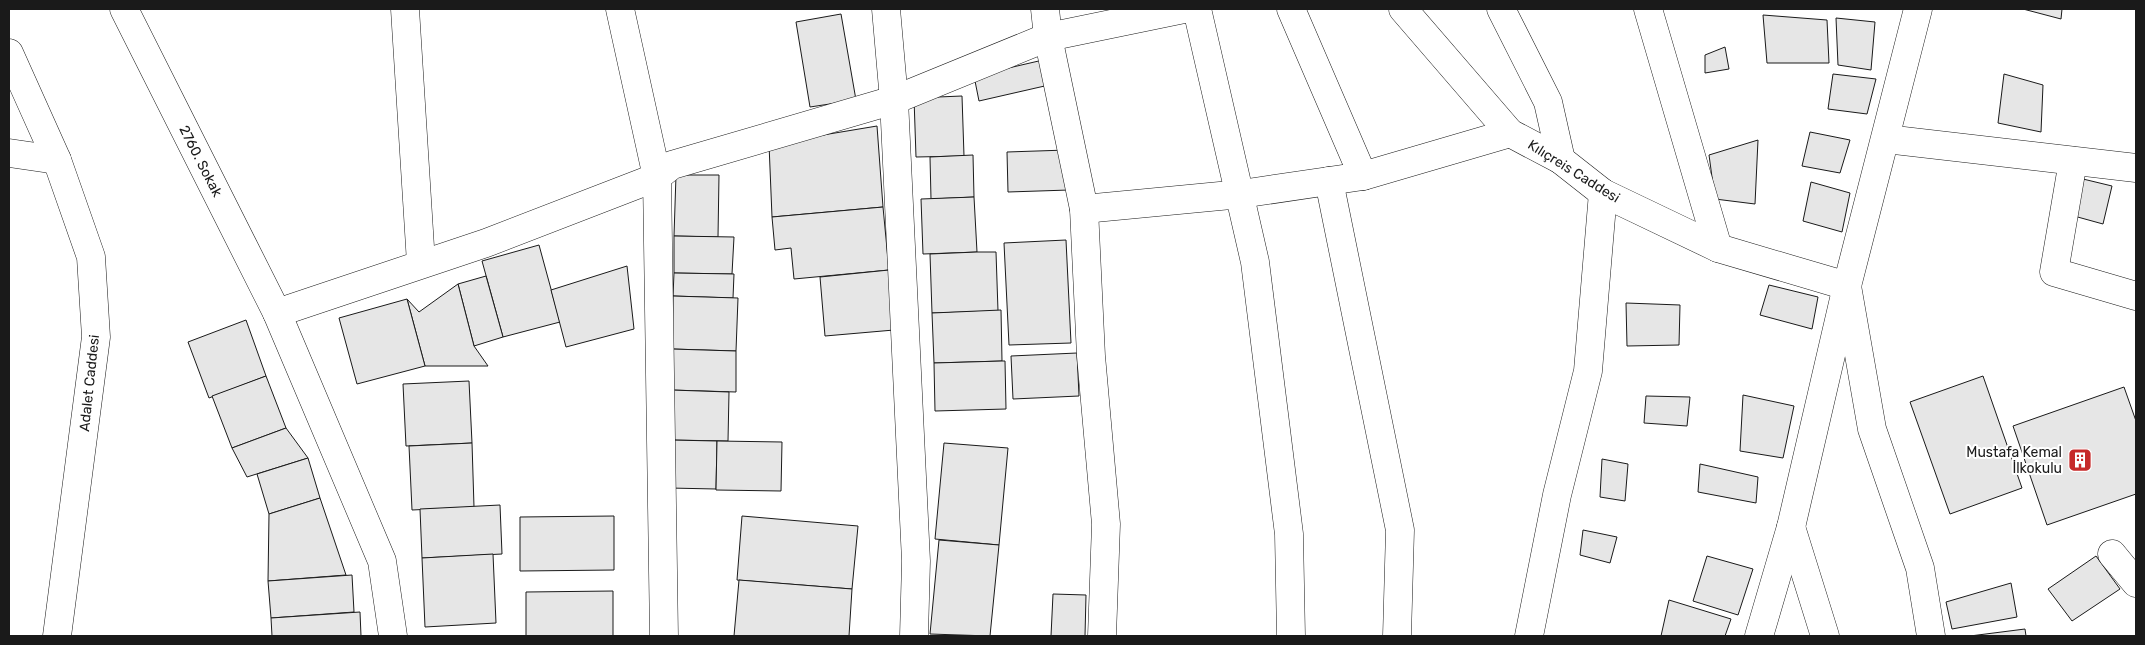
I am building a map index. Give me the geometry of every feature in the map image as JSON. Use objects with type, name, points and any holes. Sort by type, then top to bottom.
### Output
[{"type":"street","name":"2760. Sokak","points":[[124,9],[277,313],[382,561],[393,636]]},
{"type":"street","points":[[405,9],[421,263]]},
{"type":"street","points":[[620,9],[657,177],[664,636]]},
{"type":"street","points":[[886,9],[894,100],[916,561],[914,636]]},
{"type":"street","points":[[1046,9],[1048,37],[1084,209],[1092,356],[1106,524],[1102,636]]},
{"type":"street","points":[[277,313],[421,263],[486,243],[657,177],[672,165],[894,100],[1048,37],[1184,9]]},
{"type":"street","points":[[1197,9],[1241,194],[1255,262],[1289,534],[1291,636]]},
{"type":"street","points":[[1291,9],[1363,176]]},
{"type":"street","name":"Kılıçreis Caddesi","points":[[1403,9],[1510,133],[1561,160],[1603,193],[1718,248],[1847,286]]},
{"type":"street","points":[[1501,9],[1548,102],[1561,160]]},
{"type":"street","points":[[1648,9],[1718,248]]},
{"type":"street","points":[[1759,636],[1791,527],[1847,286],[1918,9]]},
{"type":"street","name":"Adalet Caddesi","points":[[9,54],[57,160],[90,257],[96,337],[57,636]]},
{"type":"street","points":[[1084,209],[1241,194],[1363,176],[1510,133]]},
{"type":"street","points":[[1886,139],[2136,168]]},
{"type":"street","points":[[9,153],[57,160]]},
{"type":"street","points":[[2074,161],[2054,272],[2136,296]]},
{"type":"street","points":[[1329,181],[1400,530],[1397,636]]},
{"type":"street","points":[[1528,636],[1556,495],[1588,371],[1603,193]]},
{"type":"street","points":[[1847,286],[1872,429],[1920,568],[1931,636]]},
{"type":"street","points":[[1791,527],[1825,636]]},
{"type":"street","points":[[2112,554],[2136,583]]},
{"type":"building","points":[[2023,9],[2062,9],[2061,19]]},
{"type":"building","points":[[841,14],[856,100],[810,107],[796,22]]},
{"type":"building","points":[[1763,15],[1827,20],[1829,63],[1767,63]]},
{"type":"building","points":[[1836,18],[1875,22],[1871,70],[1838,65]]},
{"type":"building","points":[[1725,47],[1729,69],[1705,73],[1705,55]]},
{"type":"building","points":[[1043,60],[1049,85],[979,101],[974,76]]},
{"type":"building","points":[[1833,74],[1876,79],[1867,114],[1828,109]]},
{"type":"building","points":[[2004,74],[2043,85],[2041,132],[1998,123]]},
{"type":"building","points":[[962,96],[964,156],[916,157],[914,98]]},
{"type":"building","points":[[877,126],[883,207],[772,217],[769,144]]},
{"type":"building","points":[[1810,132],[1850,140],[1840,173],[1802,166]]},
{"type":"building","points":[[1758,140],[1755,204],[1715,199],[1709,155]]},
{"type":"building","points":[[1067,150],[1069,190],[1008,192],[1007,152]]},
{"type":"building","points":[[973,155],[974,197],[931,199],[930,157]]},
{"type":"building","points":[[676,175],[719,175],[718,237],[674,236]]},
{"type":"building","points":[[2083,179],[2112,186],[2103,224],[2074,216]]},
{"type":"building","points":[[1811,182],[1850,193],[1842,232],[1803,221]]},
{"type":"building","points":[[974,197],[977,252],[923,254],[921,199]]},
{"type":"building","points":[[883,207],[889,270],[794,279],[791,248],[775,250],[772,217]]},
{"type":"building","points":[[674,236],[734,237],[732,274],[674,273]]},
{"type":"building","points":[[1066,240],[1071,343],[1009,345],[1004,243]]},
{"type":"building","points":[[539,245],[560,322],[503,337],[482,261]]},
{"type":"building","points":[[996,252],[998,311],[932,313],[930,254]]},
{"type":"building","points":[[627,266],[634,329],[566,347],[551,290]]},
{"type":"building","points":[[889,270],[894,330],[825,336],[820,277]]},
{"type":"building","points":[[674,273],[734,274],[733,298],[673,296]]},
{"type":"building","points":[[486,276],[503,337],[474,346],[458,284]]},
{"type":"building","points":[[458,284],[474,346],[488,366],[425,366],[407,299],[419,312]]},
{"type":"building","points":[[1769,285],[1818,297],[1812,329],[1760,315]]},
{"type":"building","points":[[673,296],[738,298],[736,351],[672,349]]},
{"type":"building","points":[[407,299],[425,366],[357,384],[339,318]]},
{"type":"building","points":[[1626,303],[1680,305],[1679,345],[1627,346]]},
{"type":"building","points":[[1001,310],[1002,361],[934,363],[932,313]]},
{"type":"building","points":[[246,320],[266,376],[209,398],[188,342]]},
{"type":"building","points":[[672,349],[736,351],[736,392],[671,390]]},
{"type":"building","points":[[1077,353],[1079,396],[1013,399],[1011,356]]},
{"type":"building","points":[[1005,361],[1006,409],[935,411],[934,363]]},
{"type":"building","points":[[266,376],[286,428],[232,448],[212,396]]},
{"type":"building","points":[[1983,376],[2022,488],[1950,514],[1910,402]]},
{"type":"building","points":[[469,381],[472,443],[406,446],[403,384]]},
{"type":"building","name":"Mustafa Kemal İlkokulu","points":[[2124,387],[2136,421],[2136,494],[2047,525],[2013,426]]},
{"type":"building","points":[[671,390],[729,392],[728,441],[670,440]]},
{"type":"building","points":[[1743,395],[1794,406],[1783,458],[1740,451]]},
{"type":"building","points":[[1646,396],[1690,397],[1687,426],[1644,423]]},
{"type":"building","points":[[286,428],[308,458],[247,477],[232,448]]},
{"type":"building","points":[[670,440],[717,441],[716,489],[669,488]]},
{"type":"building","points":[[717,441],[782,442],[781,491],[716,490]]},
{"type":"building","points":[[472,443],[474,507],[412,510],[409,446]]},
{"type":"building","points":[[944,443],[1008,448],[999,545],[935,539]]},
{"type":"building","points":[[308,458],[320,498],[269,514],[257,474]]},
{"type":"building","points":[[1602,459],[1628,464],[1625,501],[1600,497]]},
{"type":"building","points":[[1700,464],[1758,477],[1756,503],[1698,492]]},
{"type":"building","points":[[320,498],[346,575],[268,581],[269,514]]},
{"type":"building","points":[[500,505],[502,554],[422,558],[420,509]]},
{"type":"building","points":[[614,516],[614,570],[520,571],[520,517]]},
{"type":"building","points":[[742,516],[858,526],[852,589],[737,580]]},
{"type":"building","points":[[1583,530],[1617,537],[1610,563],[1580,555]]},
{"type":"building","points":[[939,540],[999,545],[990,636],[930,634]]},
{"type":"building","points":[[493,554],[496,623],[425,627],[422,558]]},
{"type":"building","points":[[1707,556],[1753,569],[1738,615],[1693,601]]},
{"type":"building","points":[[2096,556],[2120,589],[2072,621],[2048,589]]},
{"type":"building","points":[[352,575],[354,612],[271,618],[268,581]]},
{"type":"building","points":[[739,580],[852,589],[849,636],[734,636]]},
{"type":"building","points":[[2011,583],[2017,617],[1952,629],[1946,602]]},
{"type":"building","points":[[613,591],[613,636],[526,636],[526,592]]},
{"type":"building","points":[[1053,594],[1086,595],[1085,636],[1051,636]]},
{"type":"building","points":[[1669,600],[1731,619],[1725,636],[1661,636]]},
{"type":"building","points":[[360,612],[361,636],[272,636],[271,618]]},
{"type":"building","points":[[2025,629],[2026,636],[1970,636]]},
{"type":"place","name":"Mustafa Kemal İlkokulu","points":[[2080,460]]}]
